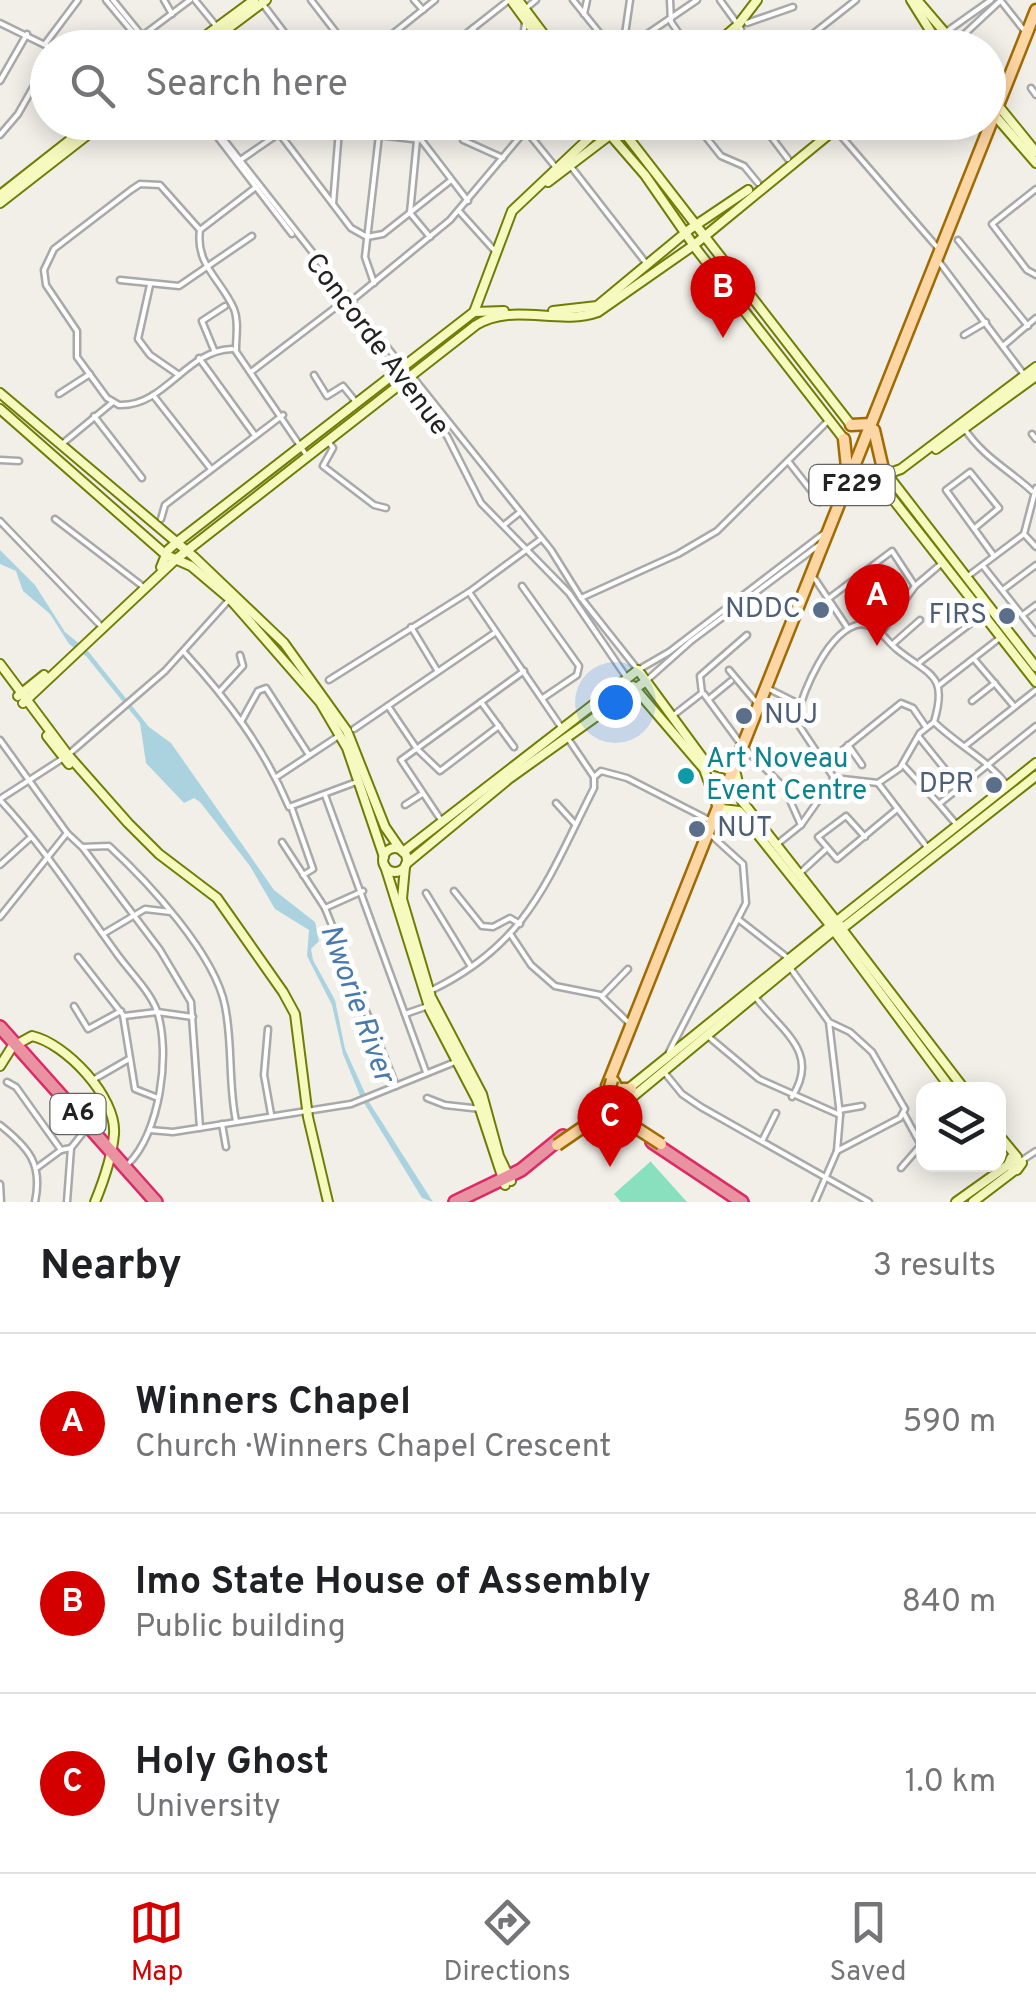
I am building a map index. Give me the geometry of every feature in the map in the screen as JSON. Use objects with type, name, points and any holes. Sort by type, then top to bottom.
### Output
[{"type":"highway","name":"A6","points":[[0,1030],[110,1152]]},
{"type":"highway","name":"A6","points":[[14,1046],[110,1152],[148,1202]]},
{"type":"highway","points":[[617,1097],[689,1160],[752,1202]]},
{"type":"highway","points":[[466,1202],[538,1162],[617,1097]]},
{"type":"highway","points":[[456,1202],[507,1181],[617,1097]]},
{"type":"highway","points":[[617,1097],[742,1202]]},
{"type":"highway","name":"A6","points":[[123,1168],[156,1202]]},
{"type":"main road","name":"F229","points":[[1030,38],[1036,10]]},
{"type":"main road","name":"F229","points":[[1006,86],[1036,20]]},
{"type":"main road","name":"F229","points":[[744,748],[983,140]]},
{"type":"main road","name":"F229","points":[[872,427],[940,263],[984,140]]},
{"type":"main road","points":[[844,438],[849,487],[883,476],[872,427],[851,425]]},
{"type":"main road","name":"F229","points":[[630,1031],[771,690],[787,640],[815,580],[827,538]]},
{"type":"main road","name":"F229","points":[[710,835],[720,809]]},
{"type":"main road","points":[[630,1031],[617,1097],[618,1113],[689,1160]]},
{"type":"main road","points":[[538,1162],[602,1114],[617,1097],[630,1031]]},
{"type":"street","points":[[58,30],[78,0]]},
{"type":"street","points":[[110,0],[134,30]]},
{"type":"street","points":[[164,0],[172,14]]},
{"type":"street","points":[[150,30],[192,0],[217,27]]},
{"type":"street","points":[[414,0],[422,10]]},
{"type":"street","points":[[397,30],[434,0]]},
{"type":"street","points":[[512,0],[525,9],[541,30]]},
{"type":"street","points":[[512,0],[533,30]]},
{"type":"street","points":[[470,30],[512,0]]},
{"type":"street","points":[[525,9],[536,0]]},
{"type":"street","points":[[573,0],[597,30]]},
{"type":"street","points":[[584,14],[587,0]]},
{"type":"street","points":[[626,30],[630,0]]},
{"type":"street","points":[[670,0],[671,22],[677,30]]},
{"type":"street","points":[[658,30],[698,0]]},
{"type":"street","points":[[720,0],[742,26]]},
{"type":"street","points":[[737,30],[761,0]]},
{"type":"street","points":[[818,30],[856,0]]},
{"type":"street","points":[[914,0],[944,30]]},
{"type":"street","points":[[914,0],[930,30]]},
{"type":"street","points":[[949,30],[991,0]]},
{"type":"street","points":[[970,30],[1001,0],[1030,38]]},
{"type":"street","points":[[213,30],[260,1]]},
{"type":"street","points":[[224,30],[260,1]]},
{"type":"street","points":[[260,1],[282,30]]},
{"type":"street","points":[[314,1],[335,30]]},
{"type":"street","points":[[742,26],[793,8]]},
{"type":"street","points":[[524,30],[526,21]]},
{"type":"street","points":[[0,23],[30,36]]},
{"type":"street","points":[[0,81],[26,34]]},
{"type":"street","points":[[0,134],[30,88]]},
{"type":"street","points":[[1030,88],[1036,95]]},
{"type":"street","points":[[1006,118],[1036,152]]},
{"type":"street","points":[[1006,120],[1036,164]]},
{"type":"street","points":[[0,195],[70,140]]},
{"type":"street","points":[[0,203],[81,140]]},
{"type":"street","name":"Concorde Avenue","points":[[222,140],[346,302],[411,375],[519,512],[707,764],[734,772]]},
{"type":"street","name":"Concorde Avenue","points":[[223,140],[346,302],[393,373],[447,436],[476,496],[587,615],[636,690],[704,769],[720,809]]},
{"type":"street","points":[[239,161],[268,140]]},
{"type":"street","points":[[285,140],[351,228],[367,237],[383,234],[450,181]]},
{"type":"street","points":[[333,204],[338,140]]},
{"type":"street","points":[[374,283],[365,256],[379,140]]},
{"type":"street","points":[[420,140],[468,201]]},
{"type":"street","points":[[420,140],[410,213],[430,237]]},
{"type":"street","points":[[464,140],[503,158]]},
{"type":"street","points":[[251,372],[374,283],[430,237],[459,211],[518,140]]},
{"type":"street","points":[[531,140],[558,171]]},
{"type":"street","points":[[79,646],[164,565],[166,555],[176,543],[393,373],[479,311],[508,225],[587,140]]},
{"type":"street","points":[[476,325],[494,250],[512,211],[558,171],[606,140]]},
{"type":"street","points":[[613,140],[653,185],[694,245],[844,438]]},
{"type":"street","points":[[631,140],[660,185],[705,236],[851,425]]},
{"type":"street","points":[[708,140],[721,156],[744,166],[758,183]]},
{"type":"street","points":[[774,140],[788,159]]},
{"type":"street","points":[[479,311],[593,311],[685,233],[816,140]]},
{"type":"street","points":[[22,698],[175,560],[476,325],[498,315],[593,311],[694,245],[819,140]]},
{"type":"street","points":[[848,140],[940,250]]},
{"type":"street","points":[[570,166],[648,267]]},
{"type":"street","points":[[235,350],[214,350],[199,358],[153,396],[131,405],[113,402],[77,357],[77,331],[46,285],[44,270],[54,250],[140,184],[160,184],[200,230],[198,250],[234,310],[235,350],[307,456]]},
{"type":"street","points":[[200,230],[256,187]]},
{"type":"street","points":[[1036,189],[992,224],[1027,270],[1036,274]]},
{"type":"street","points":[[459,211],[494,250]]},
{"type":"street","points":[[120,280],[179,286],[252,236]]},
{"type":"street","points":[[958,240],[1028,326]]},
{"type":"street","points":[[940,263],[1024,376]]},
{"type":"street","points":[[150,284],[138,339],[148,352],[178,374]]},
{"type":"street","points":[[629,289],[635,298]]},
{"type":"street","points":[[214,350],[202,321],[224,306]]},
{"type":"street","points":[[1003,346],[1036,318]]},
{"type":"street","points":[[964,335],[986,322]]},
{"type":"street","points":[[199,358],[254,434]]},
{"type":"street","points":[[791,370],[805,366]]},
{"type":"street","points":[[798,378],[805,366]]},
{"type":"street","points":[[883,476],[901,469],[1036,368]]},
{"type":"street","points":[[60,394],[90,374]]},
{"type":"street","points":[[314,374],[327,396],[343,386],[356,402]]},
{"type":"street","points":[[895,484],[1036,376]]},
{"type":"street","points":[[0,392],[186,551],[284,643],[336,713],[389,837],[402,851],[406,865],[402,899],[428,1006],[484,1113]]},
{"type":"street","points":[[153,396],[211,468]]},
{"type":"street","points":[[61,445],[113,402]]},
{"type":"street","points":[[0,409],[166,555],[191,566],[232,597],[313,694],[341,735],[360,780],[426,992],[484,1113],[507,1181]]},
{"type":"street","points":[[162,520],[165,504],[282,415]]},
{"type":"street","points":[[94,416],[142,478]]},
{"type":"street","points":[[581,598],[678,554],[717,531],[829,420]]},
{"type":"street","points":[[963,580],[1024,534],[1034,490],[1014,472],[988,460],[964,428]]},
{"type":"street","points":[[328,440],[333,448],[323,466],[374,505],[386,508]]},
{"type":"street","points":[[0,460],[19,461]]},
{"type":"street","points":[[788,460],[820,502]]},
{"type":"street","points":[[976,528],[998,508],[970,472],[946,490],[994,556]]},
{"type":"street","points":[[883,476],[895,484],[1036,686],[963,748]]},
{"type":"street","points":[[883,476],[943,563],[1033,656],[1036,667]]},
{"type":"street","points":[[502,526],[519,512]]},
{"type":"street","points":[[55,519],[141,585]]},
{"type":"street","points":[[0,522],[99,624]]},
{"type":"street","points":[[1024,534],[1036,547]]},
{"type":"street","points":[[384,861],[393,872],[406,865],[425,844],[565,733],[627,678],[827,538]]},
{"type":"street","points":[[384,861],[391,849],[402,851],[565,733],[636,690],[691,641],[827,538]]},
{"type":"street","points":[[329,680],[468,592],[540,540]]},
{"type":"street","points":[[828,599],[892,551],[916,586]]},
{"type":"street","points":[[882,631],[916,586],[943,563]]},
{"type":"street","points":[[1004,589],[1036,565]]},
{"type":"street","points":[[983,566],[1036,633]]},
{"type":"street","points":[[815,580],[848,627]]},
{"type":"street","points":[[522,586],[579,666],[576,675],[543,698]]},
{"type":"street","points":[[468,592],[594,777]]},
{"type":"street","points":[[107,1174],[123,1168],[140,1151],[150,1130],[158,1098],[157,1012],[46,854],[0,800],[66,756],[128,704],[184,652],[232,597]]},
{"type":"street","points":[[1023,616],[1036,605]]},
{"type":"street","points":[[920,662],[983,614]]},
{"type":"street","points":[[892,644],[920,620]]},
{"type":"street","points":[[861,624],[882,631],[892,644],[920,662],[938,686],[934,722],[918,736],[903,765],[878,784],[834,778],[798,728],[802,706],[832,644],[848,627],[861,624]]},
{"type":"street","points":[[411,628],[438,672]]},
{"type":"street","points":[[354,729],[496,632]]},
{"type":"street","points":[[747,635],[700,676],[702,693],[744,748],[784,787],[801,826]]},
{"type":"street","points":[[938,686],[1001,638]]},
{"type":"street","points":[[184,652],[242,720],[278,776],[313,869],[303,875]]},
{"type":"street","points":[[220,691],[243,666],[240,655]]},
{"type":"street","points":[[974,659],[1014,707]]},
{"type":"street","points":[[0,664],[22,698]]},
{"type":"street","points":[[729,670],[760,704]]},
{"type":"street","points":[[0,672],[66,756],[151,853],[214,899],[273,982],[292,1016],[304,1109],[326,1202]]},
{"type":"street","points":[[443,823],[400,764],[524,672]]},
{"type":"street","points":[[708,698],[731,681]]},
{"type":"street","points":[[972,701],[995,683]]},
{"type":"street","points":[[242,720],[258,690],[266,688],[310,756]]},
{"type":"street","points":[[771,690],[802,706]]},
{"type":"street","points":[[672,716],[702,693]]},
{"type":"street","points":[[481,702],[514,747]]},
{"type":"street","points":[[824,765],[900,703],[913,708],[926,727]]},
{"type":"street","points":[[388,706],[418,749],[442,772],[499,726]]},
{"type":"street","points":[[934,722],[963,748],[991,764],[1009,786]]},
{"type":"street","points":[[939,804],[1036,726]]},
{"type":"street","points":[[278,776],[341,735]]},
{"type":"street","points":[[918,736],[960,788]]},
{"type":"street","points":[[0,740],[27,782],[82,847],[181,981],[194,1017],[200,1128]]},
{"type":"street","points":[[848,746],[862,765]]},
{"type":"street","points":[[617,1097],[790,964],[1036,763]]},
{"type":"street","points":[[903,765],[958,826]]},
{"type":"street","points":[[426,992],[470,966],[531,913],[594,777],[601,771],[614,773],[713,822]]},
{"type":"street","points":[[734,772],[741,800],[774,848],[878,973],[959,1082]]},
{"type":"street","points":[[835,926],[1036,776]]},
{"type":"street","points":[[774,848],[801,826],[834,778]]},
{"type":"street","points":[[292,809],[360,780]]},
{"type":"street","points":[[878,784],[929,848]]},
{"type":"street","points":[[405,805],[422,794]]},
{"type":"street","points":[[325,795],[427,1074]]},
{"type":"street","points":[[556,802],[575,824]]},
{"type":"street","points":[[720,809],[739,811],[799,874],[869,979],[946,1082]]},
{"type":"street","points":[[865,837],[846,816],[818,836],[825,850],[837,859],[865,837],[896,810]]},
{"type":"street","points":[[0,917],[46,854],[67,833]]},
{"type":"street","points":[[664,1060],[746,903],[745,870],[737,856],[710,835]]},
{"type":"street","points":[[0,865],[31,837]]},
{"type":"street","points":[[282,842],[325,908],[396,1086]]},
{"type":"street","points":[[82,847],[109,846],[148,882],[224,1000],[236,1121]]},
{"type":"street","points":[[799,874],[825,850]]},
{"type":"street","points":[[325,908],[362,891]]},
{"type":"street","points":[[454,891],[482,926],[493,927],[510,918],[520,924]]},
{"type":"street","points":[[426,892],[470,966]]},
{"type":"street","points":[[102,934],[145,908],[170,912]]},
{"type":"street","points":[[738,919],[790,964],[829,1022],[869,1048],[920,1145],[902,1168]]},
{"type":"street","points":[[510,935],[531,965],[555,986],[602,996],[630,1031]]},
{"type":"street","points":[[78,957],[122,1014],[135,1088],[158,1098]]},
{"type":"street","points":[[617,1097],[664,1072],[756,998],[790,964]]},
{"type":"street","points":[[602,996],[628,969]]},
{"type":"street","points":[[869,979],[878,973]]},
{"type":"street","points":[[756,998],[804,1062],[804,1075],[792,1097]]},
{"type":"street","points":[[74,1006],[88,1030],[122,1014],[157,1012],[194,1017]]},
{"type":"street","points":[[403,1015],[428,1006]]},
{"type":"street","points":[[816,1202],[836,1151],[839,1112],[829,1022]]},
{"type":"street","points":[[268,1029],[264,1075],[271,1114]]},
{"type":"street","points":[[0,1066],[14,1046],[32,1036],[58,1044],[91,1082],[113,1125],[107,1174],[95,1202]]},
{"type":"street","points":[[709,1037],[742,1068],[792,1097],[839,1112],[862,1106]]},
{"type":"street","points":[[91,1082],[129,1059]]},
{"type":"street","points":[[150,1130],[200,1128],[360,1102],[457,1062]]},
{"type":"street","points":[[664,1072],[687,1098],[869,1202]]},
{"type":"street","points":[[7,1082],[16,1087],[60,1150]]},
{"type":"street","points":[[426,1098],[484,1113]]},
{"type":"street","points":[[763,1138],[776,1113]]},
{"type":"street","points":[[836,1151],[904,1114]]},
{"type":"street","points":[[222,1124],[226,1148]]},
{"type":"street","points":[[0,1126],[25,1146],[38,1167],[35,1202]]},
{"type":"street","points":[[67,1202],[71,1148],[86,1129]]},
{"type":"street","points":[[38,1167],[60,1150],[71,1148]]},
{"type":"street","points":[[956,1202],[1010,1162],[1036,1151]]},
{"type":"street","points":[[973,1202],[1010,1162]]},
{"type":"street","points":[[0,1184],[1,1202]]},
{"type":"green space","points":[[651,1161],[687,1202],[621,1202],[614,1194]]},
{"type":"water","points":[[0,550],[35,585],[65,632],[88,651],[149,727],[171,743],[274,890],[315,922],[319,941],[311,949],[313,960],[335,1000],[345,1049],[369,1102],[433,1202],[422,1198],[361,1098],[343,1054],[332,1005],[307,956],[309,930],[275,909],[250,866],[200,802],[194,798],[184,803],[146,763],[140,723],[86,656],[69,644],[50,614],[23,591],[16,571],[0,564]]},
{"type":"place","name":"Imo State House of Assembly","points":[[723,338]]},
{"type":"place","name":"NDDC","points":[[821,610]]},
{"type":"place","name":"FIRS","points":[[1007,616]]},
{"type":"place","name":"Winners Chapel","points":[[877,646]]},
{"type":"place","name":"NUJ","points":[[744,716]]},
{"type":"place","name":"Art Noveau Event Centre","points":[[686,776]]},
{"type":"place","name":"DPR","points":[[994,785]]},
{"type":"place","name":"NUT","points":[[697,829]]},
{"type":"place","name":"Holy Ghost","points":[[610,1167]]},
{"type":"water label","name":"Nworie River","points":[[356,1004]]}]
